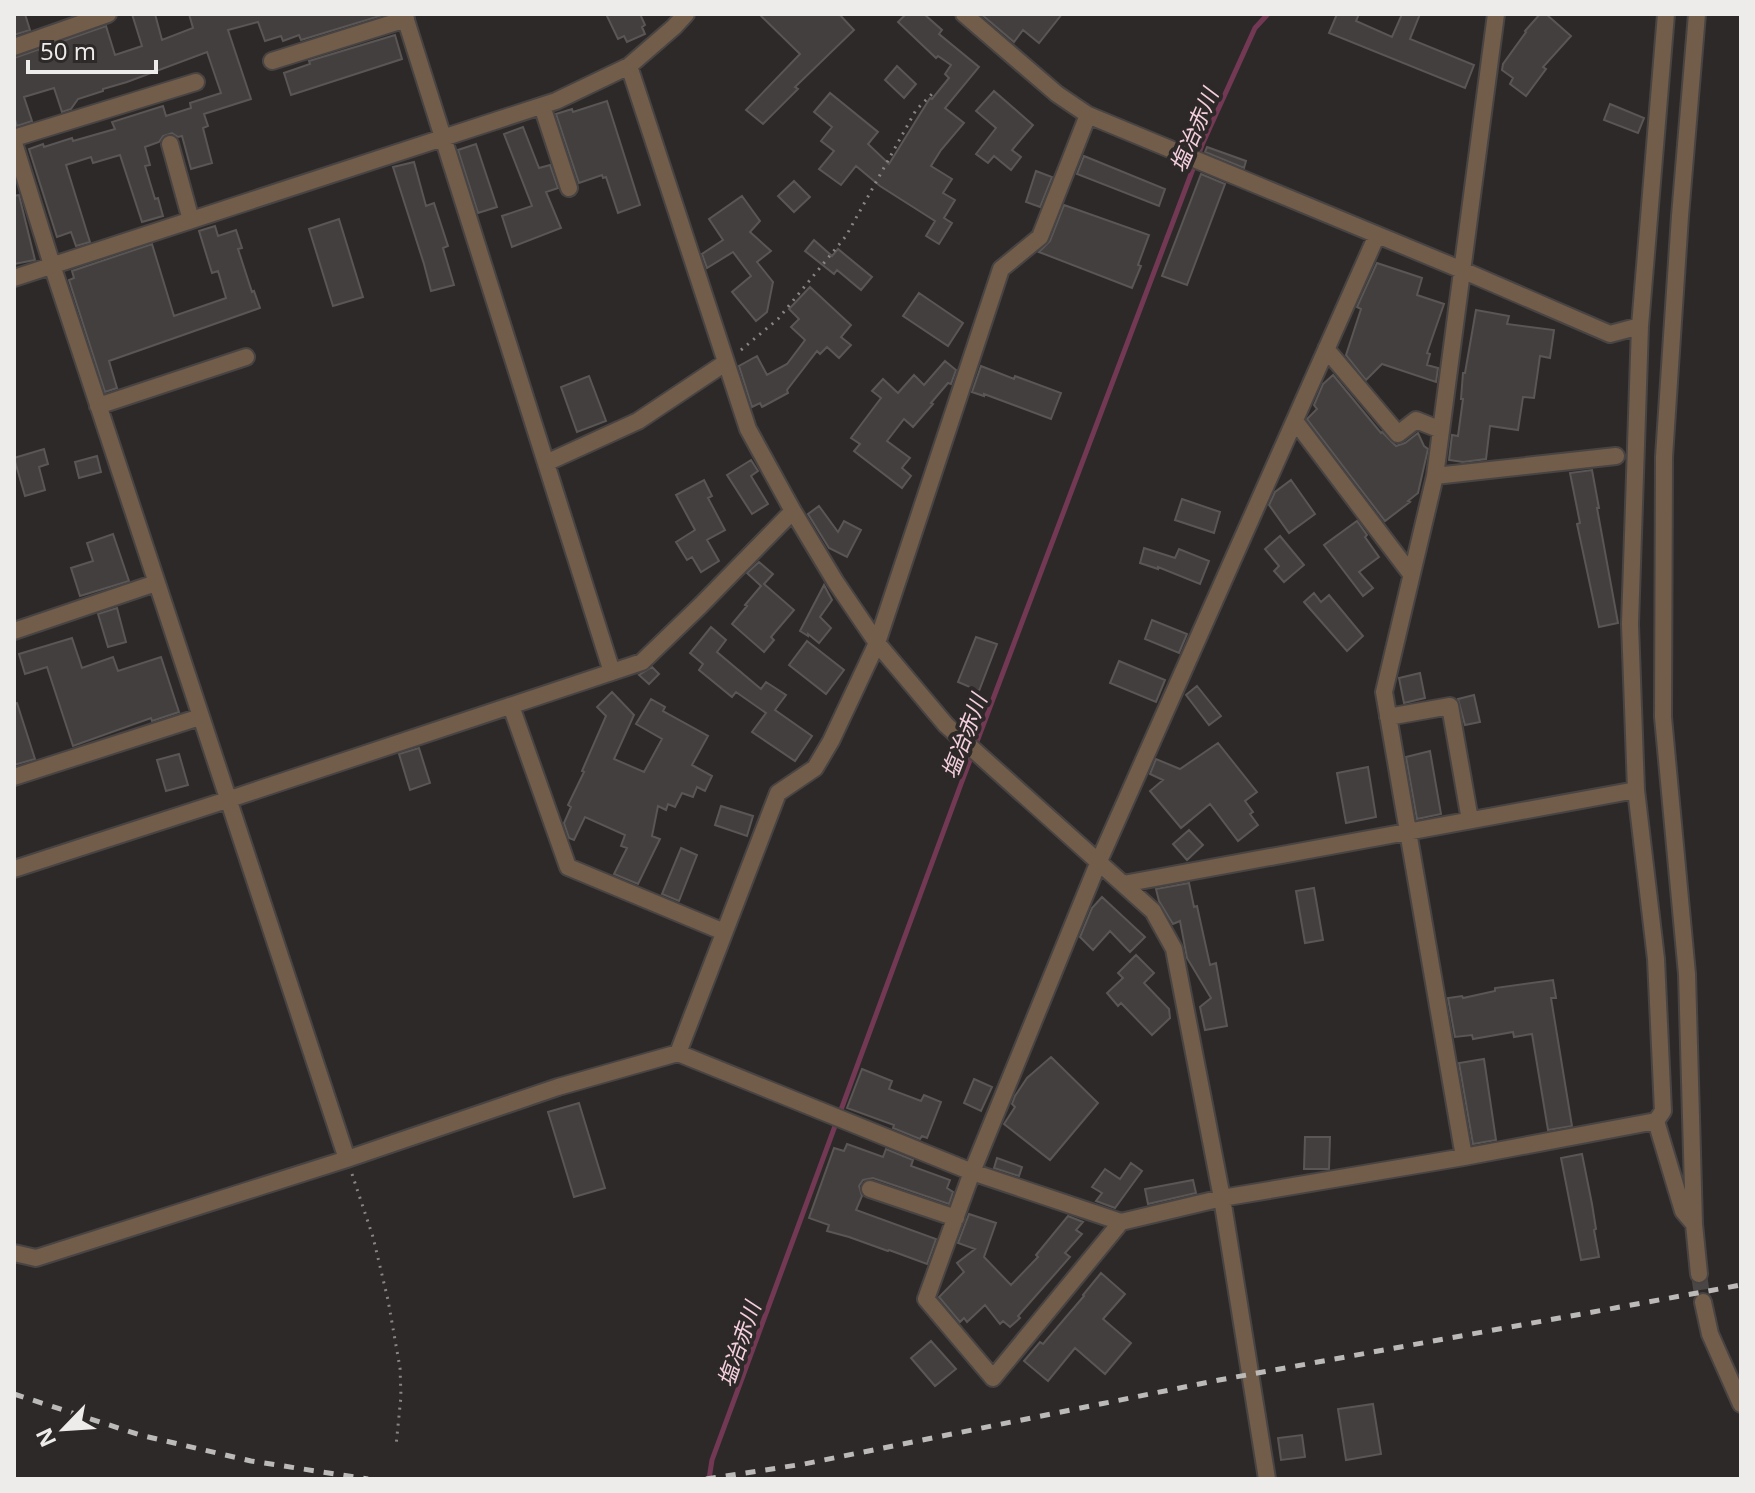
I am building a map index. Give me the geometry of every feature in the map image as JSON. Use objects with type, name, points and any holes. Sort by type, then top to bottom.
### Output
[{"type":"street","points":[[14,47],[108,14]]},
{"type":"street","points":[[14,278],[556,101],[629,66],[686,14]]},
{"type":"street","points":[[964,14],[1057,94],[1088,115],[1610,334],[1640,326]]},
{"type":"street","points":[[1464,1157],[1384,692],[1435,476],[1496,14]]},
{"type":"street","points":[[14,1253],[36,1258],[347,1159],[558,1087],[678,1053],[972,1172],[1121,1222],[1222,1198],[1656,1121],[1663,1111],[1656,959],[1636,790],[1630,624],[1640,326],[1666,14]]},
{"type":"street","points":[[1697,14],[1664,457],[1663,717],[1687,974],[1694,1224],[1699,1274]]},
{"type":"street","points":[[272,61],[405,16],[612,672]]},
{"type":"street","points":[[629,66],[748,429],[835,581],[877,643],[946,725],[1153,911],[1174,949],[1222,1198],[1267,1479]]},
{"type":"street","points":[[196,82],[14,140],[98,406],[347,1159]]},
{"type":"street","points":[[542,106],[569,188]]},
{"type":"street","points":[[678,1053],[778,793],[815,768],[877,643],[1001,269],[1040,237],[1088,115]]},
{"type":"street","points":[[170,144],[191,220]]},
{"type":"street","points":[[1121,1222],[993,1378],[926,1299],[972,1172],[1099,861],[1377,235]]},
{"type":"street","points":[[1326,349],[1398,434],[1416,420],[1441,430]]},
{"type":"street","points":[[98,406],[246,357]]},
{"type":"street","points":[[546,463],[638,421],[725,363]]},
{"type":"street","points":[[1295,421],[1411,574]]},
{"type":"street","points":[[1435,476],[1616,456]]},
{"type":"street","points":[[14,869],[642,662],[793,511]]},
{"type":"street","points":[[14,631],[156,583]]},
{"type":"street","points":[[511,706],[568,867],[724,932]]},
{"type":"street","points":[[1388,717],[1450,706],[1470,820]]},
{"type":"street","points":[[14,777],[200,717]]},
{"type":"street","points":[[1123,884],[1636,790]]},
{"type":"street","points":[[1656,1121],[1683,1211],[1694,1224]]},
{"type":"street","points":[[870,1189],[956,1218]]},
{"type":"street","points":[[1703,1302],[1710,1334],[1741,1404]]},
{"type":"path","points":[[725,363],[778,319],[846,236],[916,110],[935,91]]},
{"type":"path","points":[[347,1159],[373,1237],[400,1368],[401,1396],[396,1446]]},
{"type":"building","points":[[14,14],[25,14],[30,30],[14,35]]},
{"type":"building","points":[[132,14],[155,14],[162,40],[193,28],[189,14],[383,15],[301,40],[299,35],[283,41],[281,36],[265,41],[258,22],[228,30],[251,99],[204,114],[208,126],[203,128],[212,163],[191,169],[182,136],[172,133],[145,147],[150,165],[145,166],[163,216],[142,222],[120,155],[93,163],[91,157],[66,165],[90,242],[76,246],[71,232],[57,237],[29,149],[115,129],[112,122],[163,106],[166,116],[191,108],[190,103],[221,93],[207,52],[78,99],[71,109],[62,112],[54,88],[24,97],[32,121],[17,126],[14,116],[14,58],[106,26],[115,55],[142,46]]},
{"type":"building","points":[[606,14],[640,14],[645,34],[627,42],[624,36],[618,39]]},
{"type":"building","points":[[759,14],[839,14],[854,30],[795,87],[798,89],[763,124],[746,110],[800,54]]},
{"type":"building","points":[[906,14],[924,14],[942,30],[939,34],[979,67],[945,108],[964,123],[931,166],[952,179],[943,193],[955,200],[944,218],[952,223],[939,244],[926,236],[935,221],[880,186],[856,166],[841,185],[819,169],[834,151],[821,141],[832,127],[814,112],[830,93],[878,132],[868,144],[889,164],[930,98],[949,78],[945,74],[951,65],[938,56],[936,58],[898,22]]},
{"type":"building","points":[[981,14],[1062,14],[1039,43],[1023,30],[1014,42]]},
{"type":"building","points":[[1337,14],[1359,14],[1356,21],[1392,37],[1402,14],[1420,14],[1410,39],[1474,65],[1465,88],[1329,33]]},
{"type":"building","points":[[1540,14],[1546,14],[1571,36],[1543,67],[1546,69],[1526,96],[1510,84],[1513,78],[1502,70],[1503,64]]},
{"type":"building","points":[[395,35],[402,59],[291,95],[284,73],[310,64],[309,61]]},
{"type":"building","points":[[897,66],[916,84],[904,98],[885,80]]},
{"type":"building","points":[[994,91],[1033,125],[1012,150],[1021,157],[1011,170],[994,156],[988,163],[976,154],[996,128],[976,111]]},
{"type":"building","points":[[607,101],[640,205],[618,213],[606,177],[602,175],[579,183],[556,114]]},
{"type":"building","points":[[1610,104],[1644,118],[1638,133],[1604,120]]},
{"type":"building","points":[[523,127],[539,168],[550,165],[558,188],[546,192],[561,228],[512,247],[502,216],[532,206],[504,134]]},
{"type":"building","points":[[476,144],[497,207],[478,213],[458,150]]},
{"type":"building","points":[[1207,147],[1246,161],[1244,168],[1205,152]]},
{"type":"building","points":[[1084,156],[1165,189],[1159,206],[1077,174]]},
{"type":"building","points":[[414,162],[426,206],[434,203],[448,246],[443,248],[454,285],[431,291],[393,167]]},
{"type":"building","points":[[1036,171],[1052,177],[1040,207],[1026,202]]},
{"type":"building","points":[[1201,174],[1225,184],[1187,285],[1162,276]]},
{"type":"building","points":[[794,181],[810,197],[794,212],[778,196]]},
{"type":"building","points":[[19,195],[35,260],[14,264],[14,196]]},
{"type":"building","points":[[742,196],[760,221],[750,232],[771,251],[757,262],[773,282],[767,312],[756,321],[732,292],[751,276],[733,252],[707,268],[702,254],[723,240],[709,219]]},
{"type":"building","points":[[1064,205],[1149,235],[1132,288],[1039,252],[1050,241]]},
{"type":"building","points":[[339,219],[363,297],[333,306],[309,229]]},
{"type":"building","points":[[215,226],[218,236],[236,230],[242,248],[238,249],[260,308],[109,361],[117,388],[105,392],[69,280],[74,278],[72,271],[152,244],[174,316],[226,298],[218,271],[212,273],[199,231]]},
{"type":"building","points":[[814,240],[832,256],[838,249],[872,277],[861,290],[837,270],[834,274],[805,251]]},
{"type":"building","points":[[1377,263],[1422,278],[1417,295],[1444,304],[1427,353],[1430,354],[1427,365],[1438,368],[1436,382],[1382,364],[1366,380],[1346,355],[1361,309],[1357,307]]},
{"type":"building","points":[[810,287],[851,325],[841,337],[851,345],[839,358],[827,347],[820,354],[817,351],[787,390],[788,393],[762,407],[760,403],[752,407],[739,366],[757,356],[767,375],[787,364],[805,340],[791,327],[799,319],[789,309]]},
{"type":"building","points":[[919,293],[963,323],[948,346],[903,316]]},
{"type":"building","points":[[1476,310],[1509,316],[1507,324],[1554,330],[1550,358],[1540,356],[1534,398],[1523,397],[1518,430],[1490,426],[1486,459],[1463,462],[1449,460],[1452,435],[1458,436],[1463,373]]},
{"type":"building","points":[[945,361],[956,370],[951,384],[948,383],[913,427],[904,419],[887,441],[910,458],[902,468],[911,476],[902,488],[854,451],[860,444],[851,438],[881,398],[872,391],[883,379],[898,393],[914,375],[924,385]]},
{"type":"building","points":[[981,366],[1061,393],[1051,419],[972,392]]},
{"type":"building","points":[[1333,375],[1381,433],[1396,446],[1418,433],[1428,449],[1418,493],[1385,521],[1307,419],[1317,409],[1314,405],[1323,384]]},
{"type":"building","points":[[589,376],[606,421],[577,432],[561,387]]},
{"type":"building","points":[[44,449],[48,464],[39,467],[45,490],[25,496],[14,458]]},
{"type":"building","points":[[97,456],[101,472],[79,478],[75,462]]},
{"type":"building","points":[[751,460],[758,471],[751,476],[768,504],[752,514],[727,475]]},
{"type":"building","points":[[1592,470],[1618,623],[1599,627],[1577,524],[1580,523],[1570,473]]},
{"type":"building","points":[[704,480],[712,496],[708,498],[725,530],[707,540],[719,561],[701,572],[692,557],[687,560],[676,542],[695,530],[676,495]]},
{"type":"building","points":[[1291,480],[1315,514],[1289,533],[1269,505],[1275,492]]},
{"type":"building","points":[[1182,499],[1220,512],[1214,533],[1175,520]]},
{"type":"building","points":[[819,506],[838,532],[844,521],[861,530],[847,557],[829,548],[808,514]]},
{"type":"building","points":[[1357,521],[1379,557],[1359,572],[1373,588],[1363,596],[1324,545]]},
{"type":"building","points":[[113,534],[129,581],[80,596],[71,568],[93,561],[87,543]]},
{"type":"building","points":[[1280,536],[1304,565],[1284,582],[1274,571],[1279,566],[1265,549]]},
{"type":"building","points":[[1144,548],[1175,558],[1179,549],[1209,561],[1200,584],[1140,563]]},
{"type":"building","points":[[759,562],[773,574],[764,584],[794,610],[771,637],[774,640],[764,652],[732,624],[761,586],[747,573]]},
{"type":"building","points":[[824,585],[832,600],[820,617],[831,628],[819,643],[800,631]]},
{"type":"building","points":[[1314,593],[1321,602],[1329,595],[1363,636],[1347,651],[1304,602]]},
{"type":"building","points":[[117,608],[126,642],[108,647],[98,614]]},
{"type":"building","points":[[1152,620],[1187,634],[1179,653],[1145,639]]},
{"type":"building","points":[[711,627],[726,640],[717,652],[761,689],[766,682],[786,695],[775,710],[812,736],[795,761],[752,732],[766,713],[736,692],[732,697],[699,670],[703,664],[690,653]]},
{"type":"building","points":[[976,637],[997,644],[979,691],[958,682]]},
{"type":"building","points":[[72,638],[82,668],[113,657],[118,671],[161,657],[179,712],[152,721],[151,718],[73,746],[47,667],[25,674],[19,654]]},
{"type":"building","points":[[807,641],[844,670],[826,694],[789,665]]},
{"type":"building","points":[[1119,661],[1165,680],[1156,702],[1110,683]]},
{"type":"building","points":[[652,667],[659,674],[649,684],[639,675]]},
{"type":"building","points":[[1420,673],[1425,698],[1404,703],[1399,678]]},
{"type":"building","points":[[1197,686],[1221,716],[1209,725],[1186,695]]},
{"type":"building","points":[[612,692],[634,715],[614,759],[644,772],[662,739],[636,724],[651,699],[665,707],[663,711],[708,736],[692,765],[712,776],[705,791],[697,787],[693,797],[682,793],[675,807],[668,804],[666,810],[658,806],[652,836],[660,839],[638,884],[614,874],[627,848],[621,846],[625,835],[585,817],[574,840],[569,838],[564,823],[571,807],[568,805],[606,716],[597,707]]},
{"type":"building","points":[[1474,695],[1480,722],[1465,725],[1458,699]]},
{"type":"building","points":[[17,703],[35,759],[14,765],[14,704]]},
{"type":"building","points":[[1218,743],[1257,792],[1245,801],[1258,825],[1238,841],[1210,804],[1181,828],[1150,791],[1163,780],[1150,774],[1156,759],[1180,769]]},
{"type":"building","points":[[419,748],[430,783],[410,790],[399,754]]},
{"type":"building","points":[[1430,751],[1441,814],[1417,819],[1406,757]]},
{"type":"building","points":[[179,754],[188,785],[166,791],[157,760]]},
{"type":"building","points":[[1368,767],[1376,817],[1346,823],[1337,773]]},
{"type":"building","points":[[721,806],[753,816],[747,836],[715,825]]},
{"type":"building","points":[[1189,830],[1203,845],[1187,860],[1173,844]]},
{"type":"building","points":[[681,848],[697,855],[679,901],[662,894]]},
{"type":"building","points":[[1189,883],[1210,965],[1216,963],[1227,1026],[1205,1030],[1200,1007],[1211,998],[1187,958],[1180,921],[1173,924],[1159,901],[1156,889]]},
{"type":"building","points":[[1314,888],[1323,940],[1305,943],[1296,891]]},
{"type":"building","points":[[1102,897],[1145,937],[1130,952],[1110,931],[1093,950],[1080,937],[1092,908]]},
{"type":"building","points":[[1136,955],[1154,973],[1144,983],[1169,1009],[1170,1018],[1152,1035],[1107,993],[1123,978],[1118,973]]},
{"type":"building","points":[[1553,980],[1556,998],[1551,998],[1572,1126],[1548,1130],[1532,1034],[1514,1037],[1513,1032],[1473,1039],[1472,1035],[1455,1037],[1448,998],[1463,998],[1495,991],[1495,988]]},
{"type":"building","points":[[1051,1057],[1098,1103],[1050,1160],[1004,1124],[1015,1107],[1012,1104],[1015,1096],[1027,1078]]},
{"type":"building","points":[[1484,1059],[1496,1140],[1473,1144],[1459,1063]]},
{"type":"building","points":[[862,1069],[892,1081],[889,1089],[921,1101],[924,1095],[941,1102],[927,1138],[922,1136],[920,1139],[893,1128],[894,1125],[847,1108]]},
{"type":"building","points":[[974,1079],[992,1087],[981,1111],[964,1103]]},
{"type":"building","points":[[579,1103],[605,1188],[574,1197],[548,1112]]},
{"type":"building","points":[[1305,1137],[1330,1137],[1329,1169],[1304,1169]]},
{"type":"building","points":[[847,1144],[883,1157],[886,1149],[913,1160],[911,1166],[950,1180],[947,1188],[953,1192],[949,1204],[873,1178],[863,1180],[859,1186],[862,1196],[856,1210],[936,1239],[927,1264],[827,1231],[829,1225],[809,1218],[834,1148],[844,1151]]},
{"type":"building","points":[[1582,1154],[1599,1257],[1581,1260],[1561,1158]]},
{"type":"building","points":[[997,1158],[1022,1167],[1019,1176],[994,1168]]},
{"type":"building","points":[[1131,1163],[1142,1171],[1115,1208],[1096,1201],[1102,1193],[1092,1187],[1105,1169],[1120,1179]]},
{"type":"building","points":[[1193,1180],[1196,1193],[1148,1204],[1145,1189]]},
{"type":"building","points":[[969,1214],[996,1223],[984,1257],[1011,1285],[1038,1257],[1036,1255],[1068,1216],[1083,1222],[1076,1230],[1082,1234],[1065,1253],[1070,1257],[1010,1327],[1003,1321],[1000,1324],[985,1305],[967,1322],[964,1318],[960,1322],[939,1297],[964,1272],[957,1263],[975,1249],[958,1243]]},
{"type":"building","points":[[1101,1273],[1125,1294],[1103,1319],[1131,1343],[1105,1374],[1075,1348],[1048,1381],[1024,1361],[1040,1342],[1043,1344]]},
{"type":"building","points":[[931,1341],[956,1369],[935,1386],[911,1358]]},
{"type":"building","points":[[1373,1404],[1381,1454],[1346,1460],[1338,1409]]},
{"type":"building","points":[[1302,1435],[1305,1457],[1281,1460],[1278,1438]]},
{"type":"waterway","name":"塩冶赤川","points":[[709,1479],[712,1460],[961,784],[1202,145],[1255,28],[1268,14]]},
{"type":"tunnel","points":[[1699,1274],[1703,1302]]},
{"type":"railway","points":[[706,1479],[804,1464],[1219,1380],[1741,1285]]},
{"type":"railway","points":[[14,1394],[140,1435],[251,1461],[368,1479]]}]
